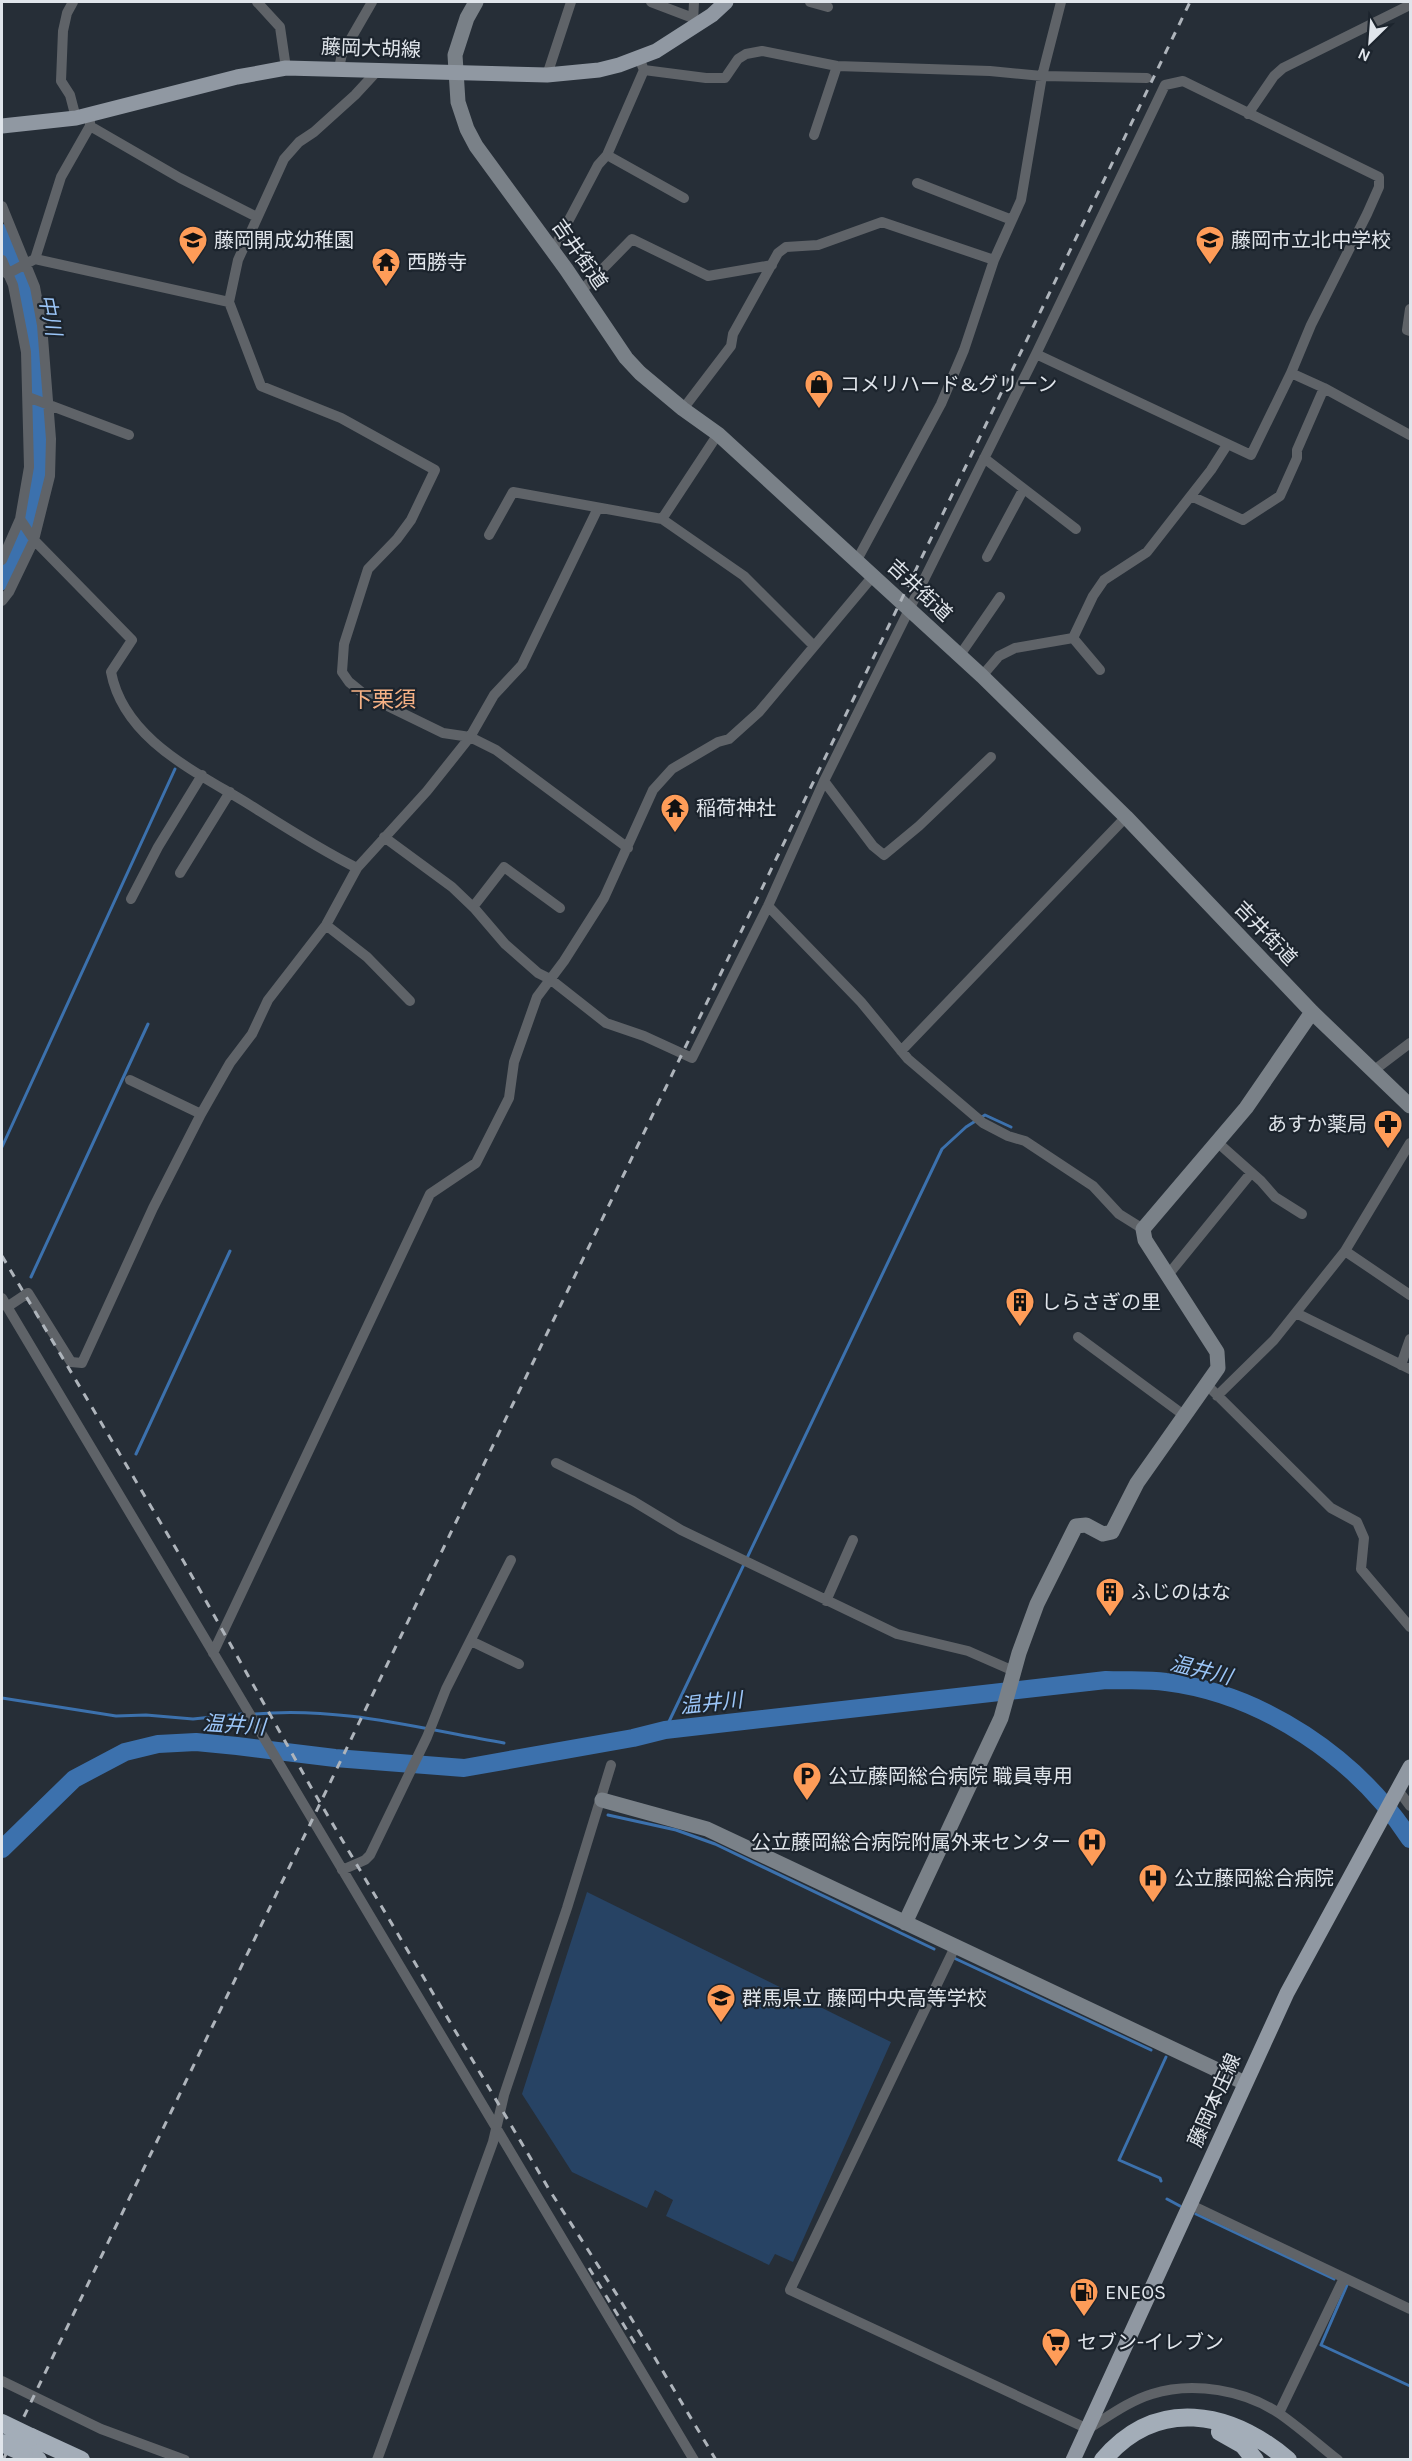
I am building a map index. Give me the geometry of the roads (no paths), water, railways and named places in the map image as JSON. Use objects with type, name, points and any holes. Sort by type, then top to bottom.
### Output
[{"type":"highway","points":[[1103,2460],[1125,2438],[1137,2430],[1165,2420],[1195,2417],[1224,2422],[1237,2427],[1266,2443],[1288,2460]]},
{"type":"highway","points":[[2,2423],[31,2450]]},
{"type":"highway","points":[[1117,2460],[1127,2449],[1151,2435],[1178,2427],[1192,2427],[1206,2428],[1233,2437],[1255,2460]]},
{"type":"highway","points":[[2,2443],[81,2460]]},
{"type":"main road","name":"藤岡大胡線","points":[[2,126],[85,119],[237,77],[286,68],[547,75],[641,64],[693,23],[726,2]]},
{"type":"main road","name":"藤岡本庄線","points":[[1073,2460],[1287,1993],[1410,1767]]},
{"type":"street","points":[[73,2],[63,31],[61,81],[85,119],[180,178],[257,217]]},
{"type":"street","points":[[257,2],[280,27],[286,68]]},
{"type":"street","points":[[339,68],[342,54],[372,2]]},
{"type":"street","name":"吉井街道","points":[[476,2],[455,55],[458,72],[458,102],[472,137],[553,250],[626,358],[656,387],[718,434],[960,655],[1126,818],[1312,1012],[1410,1106]]},
{"type":"street","points":[[458,72],[485,2]]},
{"type":"street","points":[[547,75],[571,2]]},
{"type":"street","points":[[651,2],[693,23],[694,2]]},
{"type":"street","points":[[810,2],[828,7]]},
{"type":"street","points":[[857,560],[941,404],[964,350],[994,260],[1021,200],[1042,76],[1061,2]]},
{"type":"street","points":[[1248,114],[1274,76],[1283,68],[1410,5]]},
{"type":"street","points":[[553,250],[598,165],[607,155],[641,64],[706,78],[725,78],[738,59],[746,54],[762,51],[837,66],[990,71],[1042,76],[1147,78]]},
{"type":"street","points":[[814,135],[837,66]]},
{"type":"street","points":[[379,69],[355,95],[314,132],[299,142],[284,159],[238,260],[228,302],[261,386],[341,418],[435,470],[411,520],[397,539],[368,569],[344,644],[342,672],[348,682],[365,695],[443,733],[470,737],[496,750],[628,848]]},
{"type":"street","points":[[384,837],[452,887],[505,944],[538,973],[550,979],[606,1023],[644,1036],[692,1058],[768,906],[824,781],[1036,354],[1165,85],[1183,81],[1379,177],[1379,187],[1311,325],[1291,373],[1251,455],[1036,354]]},
{"type":"street","points":[[31,261],[61,177],[85,119]]},
{"type":"street","points":[[607,155],[684,198]]},
{"type":"street","points":[[917,183],[1012,220]]},
{"type":"street","points":[[2,206],[31,261],[42,324],[51,439],[50,476],[34,540],[9,592],[2,601]]},
{"type":"street","points":[[683,409],[731,346],[733,334],[778,253],[786,247],[818,245],[882,222],[994,260]]},
{"type":"street","points":[[581,291],[632,239],[708,276],[772,265]]},
{"type":"street","points":[[2,260],[13,285],[23,335],[28,397],[28,467],[20,519],[2,560]]},
{"type":"street","points":[[7,273],[31,261],[228,302]]},
{"type":"street","points":[[1410,309],[1407,330],[1410,331]]},
{"type":"street","points":[[1291,373],[1324,388],[1410,435]]},
{"type":"street","points":[[1191,496],[1243,520],[1280,496],[1324,388]]},
{"type":"street","points":[[28,397],[129,435]]},
{"type":"street","points":[[662,519],[718,434]]},
{"type":"street","points":[[1073,638],[1093,596],[1104,580],[1147,552],[1227,445]]},
{"type":"street","points":[[984,458],[1076,529]]},
{"type":"street","points":[[987,557],[1023,490]]},
{"type":"street","points":[[489,535],[513,492],[662,519],[744,576],[813,645]]},
{"type":"street","points":[[598,507],[522,665],[494,695],[470,737],[405,818],[384,837],[357,868],[326,925],[268,1000],[252,1034],[230,1063],[153,1208],[82,1363],[71,1362],[28,1293],[4,1303],[694,2460]]},
{"type":"street","points":[[20,519],[34,540],[132,640],[111,672],[115,692],[154,742],[175,761],[202,775],[327,853],[357,868]]},
{"type":"street","points":[[213,1653],[430,1194],[476,1163],[509,1098],[514,1062],[537,997],[604,898],[653,790],[672,769],[718,742],[729,739],[759,712],[873,576]]},
{"type":"street","points":[[960,655],[1000,597]]},
{"type":"street","points":[[1073,638],[1100,670]]},
{"type":"street","points":[[982,676],[999,656],[1015,648],[1073,638]]},
{"type":"street","points":[[824,781],[873,846],[884,855],[919,826],[991,757]]},
{"type":"street","points":[[132,899],[158,847],[202,775]]},
{"type":"street","points":[[180,873],[230,792]]},
{"type":"street","points":[[901,1051],[1126,818]]},
{"type":"street","points":[[473,907],[504,867],[560,908]]},
{"type":"street","points":[[768,906],[861,1002],[901,1051],[983,1123],[1008,1136],[1025,1141],[1093,1186],[1119,1214],[1143,1229],[1145,1240],[1217,1353],[1218,1368],[1212,1391]]},
{"type":"street","points":[[326,925],[367,957],[410,1001]]},
{"type":"street","points":[[1143,1229],[1246,1108],[1312,1012]]},
{"type":"street","points":[[1373,1071],[1410,1043]]},
{"type":"street","points":[[130,1080],[201,1114]]},
{"type":"street","points":[[1217,1142],[1275,1197],[1302,1214]]},
{"type":"street","points":[[905,1923],[1001,1718],[1019,1653],[1037,1604],[1076,1526],[1086,1525],[1103,1534],[1112,1532],[1137,1483],[1185,1416],[1274,1340],[1346,1251],[1410,1143]]},
{"type":"street","points":[[1168,1275],[1251,1173]]},
{"type":"street","points":[[1346,1251],[1410,1295]]},
{"type":"street","points":[[1296,1313],[1406,1367],[1410,1339]]},
{"type":"street","points":[[1078,1337],[1185,1416]]},
{"type":"street","points":[[1212,1391],[1331,1508],[1358,1522],[1364,1538],[1361,1569],[1410,1627]]},
{"type":"street","points":[[556,1463],[633,1501],[681,1530],[897,1634],[968,1651],[1010,1687]]},
{"type":"street","points":[[826,1601],[853,1540]]},
{"type":"street","points":[[342,1870],[365,1860],[370,1855],[417,1758],[446,1689],[511,1560]]},
{"type":"street","points":[[471,1641],[519,1665]]},
{"type":"street","points":[[377,2460],[496,2128],[504,2095],[602,1800],[611,1765]]},
{"type":"street","points":[[1396,1794],[1410,1806]]},
{"type":"street","points":[[602,1800],[707,1829],[1245,2083]]},
{"type":"street","points":[[955,1947],[790,2290],[1088,2428],[1144,2397],[1182,2389],[1207,2389],[1232,2393],[1279,2413],[1338,2460]]},
{"type":"street","points":[[1191,2205],[1410,2309]]},
{"type":"street","points":[[1279,2413],[1344,2278]]},
{"type":"street","points":[[2,2381],[101,2428],[185,2460]]},
{"type":"waterway","name":"中川","points":[[2,233],[30,311],[42,441],[40,478],[33,517],[2,581]]},
{"type":"waterway","points":[[2,1147],[175,769]]},
{"type":"waterway","points":[[31,1277],[148,1024]]},
{"type":"waterway","points":[[665,1730],[942,1149],[966,1127],[985,1115],[1011,1127]]},
{"type":"waterway","points":[[136,1454],[230,1251]]},
{"type":"waterway","name":"温井川","points":[[2,1849],[74,1779],[125,1752],[158,1744],[196,1742],[335,1758],[464,1768],[633,1738],[665,1730],[1106,1680],[1158,1681],[1202,1689],[1238,1700],[1272,1716],[1335,1757],[1388,1809],[1410,1839]]},
{"type":"waterway","points":[[2,1698],[116,1716],[146,1715],[193,1719],[241,1714]]},
{"type":"waterway","points":[[255,1714],[286,1712],[349,1716],[504,1743]]},
{"type":"waterway","points":[[608,1815],[676,1830],[715,1844],[934,1949]]},
{"type":"waterway","points":[[954,1958],[1151,2050]]},
{"type":"waterway","points":[[1161,2181],[1160,2178],[1119,2160],[1166,2057]]},
{"type":"waterway","points":[[1167,2199],[1180,2206]]},
{"type":"waterway","points":[[1196,2214],[1334,2279]]},
{"type":"waterway","points":[[1347,2285],[1321,2345],[1410,2386]]},
{"type":"railway","points":[[3,2460],[1190,2]]},
{"type":"railway","points":[[2,1256],[184,1562],[312,1789],[550,2191],[619,2298],[716,2460]]},
{"type":"railway","points":[[589,2268],[639,2350]]},
{"type":"place","name":"藤岡開成幼稚園","points":[[193,266]]},
{"type":"place","name":"藤岡市立北中学校","points":[[1210,266]]},
{"type":"place","name":"西勝寺","points":[[386,288]]},
{"type":"place","name":"コメリハード&グリーン","points":[[819,410]]},
{"type":"place","name":"稲荷神社","points":[[675,834]]},
{"type":"place","name":"あすか薬局","points":[[1388,1150]]},
{"type":"place","name":"しらさぎの里","points":[[1020,1328]]},
{"type":"place","name":"ふじのはな","points":[[1110,1618]]},
{"type":"place","name":"公立藤岡総合病院 職員専用","points":[[807,1802]]},
{"type":"place","name":"公立藤岡総合病院附属外来センター","points":[[1092,1868]]},
{"type":"place","name":"公立藤岡総合病院","points":[[1153,1904]]},
{"type":"place","name":"群馬県立 藤岡中央高等学校","points":[[721,2024]]},
{"type":"place","name":"ENEOS","points":[[1084,2318]]},
{"type":"place","name":"セブン-イレブン","points":[[1056,2368]]},
{"type":"district","name":"下栗須","points":[[383,699]]}]
